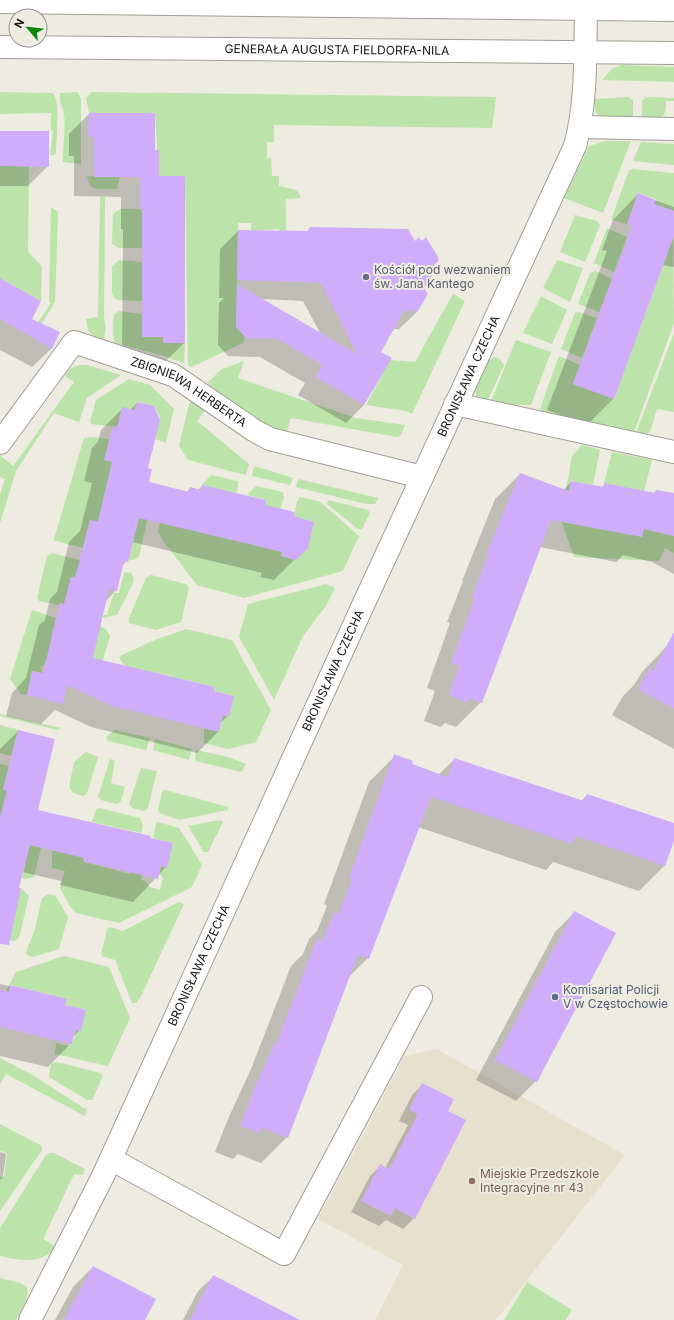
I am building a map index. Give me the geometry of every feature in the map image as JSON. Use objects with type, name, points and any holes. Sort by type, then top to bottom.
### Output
[{"type":"street","points":[[0,2],[674,10]]},
{"type":"street","name":"BRONISŁAWA CZECHA","points":[[30,1320],[110,1159],[455,404],[575,146],[580,127],[586,8]]},
{"type":"street","name":"GENERAŁA AUGUSTA FIELDORFA-NILA","points":[[0,47],[585,51],[674,53]]},
{"type":"street","points":[[580,127],[674,129]]},
{"type":"street","name":"ZBIGNIEWA HERBERTA","points":[[0,443],[74,342],[173,375],[270,439],[422,477]]},
{"type":"street","points":[[455,404],[674,452]]},
{"type":"street","points":[[110,1159],[284,1254],[421,997]]},
{"type":"shaded area","name":"Miejskie Przedszkole Integracyjne nr 43","points":[[437,1049],[625,1155],[496,1320],[375,1320],[403,1265],[318,1219],[405,1056]]},
{"type":"green space","points":[[622,65],[674,67],[674,82],[602,80],[613,68]]},
{"type":"green space","points":[[0,92],[53,93],[57,104],[58,122],[56,153],[54,155],[50,155],[53,131],[51,130],[51,113],[0,114]]},
{"type":"green space","points":[[77,92],[81,99],[81,164],[63,162],[65,122],[63,108],[60,103],[60,93]]},
{"type":"green space","points":[[92,92],[496,97],[492,128],[274,125],[274,142],[267,142],[267,159],[271,158],[272,176],[279,176],[279,186],[296,190],[300,195],[300,198],[286,199],[286,228],[280,245],[279,229],[251,230],[251,223],[238,223],[236,327],[245,336],[243,343],[191,367],[188,365],[185,176],[159,176],[155,113],[89,113],[86,98]]},
{"type":"green space","points":[[629,97],[633,101],[633,118],[603,118],[596,113],[594,99]]},
{"type":"green space","points":[[646,97],[674,98],[674,101],[666,101],[665,112],[661,117],[642,117],[642,101]]},
{"type":"green space","points":[[605,141],[631,141],[603,213],[564,198],[589,146]]},
{"type":"green space","points":[[641,142],[674,144],[674,165],[633,161]]},
{"type":"green space","points":[[0,166],[29,166],[28,252],[42,266],[41,301],[0,278]]},
{"type":"green space","points":[[629,170],[674,173],[674,211],[654,204],[656,199],[638,193],[627,224],[611,220]]},
{"type":"green space","points":[[87,176],[120,177],[117,189],[96,189],[90,186]]},
{"type":"green space","points":[[100,197],[105,197],[104,317],[106,327],[104,340],[90,333],[87,328],[86,319],[98,317]]},
{"type":"green space","points":[[51,207],[58,212],[55,302],[39,328],[35,327],[51,303],[49,302]]},
{"type":"green space","points":[[120,209],[142,209],[142,248],[119,248],[112,244],[113,214]]},
{"type":"green space","points":[[575,215],[597,221],[600,225],[585,262],[560,252]]},
{"type":"green space","points":[[607,228],[627,237],[614,272],[594,263]]},
{"type":"green space","points":[[673,238],[674,323],[634,432],[541,411],[541,406],[559,356],[580,365],[573,384],[614,399]]},
{"type":"green space","points":[[119,260],[142,262],[142,301],[119,300],[114,298],[112,293],[112,267]]},
{"type":"green space","points":[[557,260],[583,268],[570,302],[543,288]]},
{"type":"green space","points":[[596,271],[612,279],[599,312],[578,304],[590,273]]},
{"type":"green space","points":[[453,294],[465,301],[412,414],[406,411],[366,405],[390,360],[415,362]]},
{"type":"green space","points":[[541,296],[567,310],[552,344],[523,333]]},
{"type":"green space","points":[[119,311],[142,314],[142,337],[163,337],[163,343],[185,343],[184,363],[115,343],[113,333],[114,314]]},
{"type":"green space","points":[[579,312],[597,318],[582,358],[561,349],[575,313]]},
{"type":"green space","points":[[674,333],[674,412],[657,409],[650,432],[645,435],[636,433]]},
{"type":"green space","points":[[516,340],[551,352],[531,405],[494,404],[491,401]]},
{"type":"green space","points":[[494,357],[499,358],[504,365],[487,402],[477,398],[475,391],[487,362]]},
{"type":"green space","points":[[244,361],[238,378],[356,418],[405,425],[401,435],[397,437],[291,418],[286,435],[256,423],[207,383],[222,369]]},
{"type":"green space","points":[[78,365],[86,365],[121,375],[87,398],[79,422],[54,413],[16,471],[0,523],[0,495],[5,479],[0,477],[0,455],[13,466],[74,382],[65,376],[70,369]]},
{"type":"green space","points":[[129,379],[150,385],[174,409],[166,443],[155,439],[157,416],[161,418],[154,406],[137,402],[135,410],[117,427],[91,424],[90,421],[96,400]]},
{"type":"green space","points":[[192,400],[207,408],[197,421],[249,464],[246,475],[188,460],[179,446],[189,405]]},
{"type":"green space","points":[[94,437],[109,439],[105,460],[112,462],[98,522],[90,520],[83,548],[55,541],[54,539],[84,438]]},
{"type":"green space","points":[[582,445],[600,450],[593,485],[571,481],[563,522],[644,529],[674,536],[674,553],[665,548],[659,561],[574,557],[561,518],[572,456]]},
{"type":"green space","points":[[612,452],[652,460],[644,491],[604,483]]},
{"type":"green space","points":[[254,466],[293,478],[290,485],[252,476]]},
{"type":"green space","points":[[211,475],[238,481],[238,487],[233,502],[220,490],[202,485]]},
{"type":"green space","points":[[298,479],[378,498],[375,504],[366,504],[296,487]]},
{"type":"green space","points":[[256,486],[283,492],[284,498],[279,512],[264,508],[266,500],[247,495]]},
{"type":"green space","points":[[300,497],[319,501],[359,536],[343,571],[244,598],[197,585],[163,541],[158,531],[161,520],[162,523],[233,540],[285,538],[281,556],[296,560],[308,545],[314,522],[294,516],[297,502]]},
{"type":"green space","points":[[328,500],[368,510],[370,513],[362,529],[358,529],[327,504]]},
{"type":"green space","points":[[140,514],[148,516],[139,557],[129,560],[128,562]]},
{"type":"green space","points":[[52,553],[80,560],[75,578],[71,577],[64,604],[60,603],[59,605],[39,601],[37,598],[47,556]]},
{"type":"green space","points":[[124,572],[131,573],[134,578],[133,583],[117,615],[103,618],[103,615],[107,615],[114,593],[119,593]]},
{"type":"green space","points":[[151,575],[186,584],[189,588],[181,622],[156,630],[129,623],[129,618],[146,578]]},
{"type":"green space","points":[[326,584],[335,588],[326,606],[303,636],[274,700],[239,637],[248,604]]},
{"type":"green space","points":[[32,610],[56,618],[51,637],[55,638],[49,663],[45,662],[45,665],[40,667],[43,673],[32,671],[27,695],[21,694],[10,679]]},
{"type":"green space","points":[[96,624],[106,629],[110,636],[102,664],[93,659],[96,645]]},
{"type":"green space","points":[[186,629],[232,640],[271,710],[256,742],[228,749],[204,743],[204,727],[217,730],[220,728],[223,715],[229,716],[234,696],[214,691],[215,687],[186,680],[185,683],[172,680],[172,676],[126,667],[119,658],[122,655],[157,639]]},
{"type":"green space","points":[[0,714],[61,728],[57,730],[0,716]]},
{"type":"green space","points":[[0,725],[18,730],[11,756],[0,753]]},
{"type":"green space","points":[[115,730],[150,738],[146,750],[108,741],[106,737]]},
{"type":"green space","points":[[155,739],[192,749],[189,760],[153,750]]},
{"type":"green space","points":[[196,750],[228,757],[246,764],[242,772],[195,761]]},
{"type":"green space","points":[[86,752],[98,757],[87,793],[84,796],[73,793],[69,787],[74,762]]},
{"type":"green space","points":[[110,759],[115,761],[111,783],[125,787],[121,801],[117,804],[101,800],[98,796]]},
{"type":"green space","points":[[0,764],[9,766],[3,789],[7,791],[0,832]]},
{"type":"green space","points":[[141,768],[157,771],[148,808],[144,811],[132,808],[129,804]]},
{"type":"green space","points":[[163,790],[229,807],[228,810],[179,820],[159,813],[158,809]]},
{"type":"green space","points":[[99,808],[140,818],[143,826],[141,833],[92,822],[96,810]]},
{"type":"green space","points":[[220,820],[223,822],[208,852],[204,852],[188,826]]},
{"type":"green space","points":[[158,822],[179,828],[202,865],[192,887],[119,923],[76,913],[69,905],[60,888],[65,871],[52,868],[52,846],[84,858],[84,862],[130,874],[130,869],[142,872],[141,880],[145,881],[150,887],[160,890],[163,878],[159,874],[161,866],[167,868],[172,843],[153,838],[156,823]]},
{"type":"green space","points":[[31,841],[42,844],[34,877],[26,879],[22,878]]},
{"type":"green space","points":[[21,888],[29,896],[19,938],[15,941],[6,939]]},
{"type":"green space","points":[[48,894],[55,895],[68,917],[59,949],[33,957],[27,955],[26,952],[35,929],[42,898]]},
{"type":"green space","points":[[179,902],[184,904],[141,996],[136,1003],[132,1003],[115,960],[103,957],[101,954],[107,929],[110,927],[123,931]]},
{"type":"green space","points":[[64,956],[109,967],[130,1018],[108,1066],[55,1054],[56,1043],[68,1046],[72,1043],[86,1010],[65,1005],[67,999],[11,985],[9,992],[6,991],[16,972]]},
{"type":"green space","points":[[0,1058],[34,1076],[87,1110],[85,1116],[6,1074],[0,1084]]},
{"type":"green space","points":[[57,1062],[100,1073],[103,1076],[92,1100],[87,1100],[49,1077],[51,1064]]},
{"type":"green space","points":[[0,1124],[42,1146],[42,1150],[0,1211],[0,1177],[4,1177],[7,1153],[0,1151]]},
{"type":"green space","points":[[54,1153],[85,1169],[83,1175],[74,1174],[43,1239],[55,1246],[44,1257],[38,1259],[22,1260],[0,1256],[0,1228],[46,1155]]},
{"type":"green space","points":[[0,1278],[20,1283],[27,1287],[28,1291],[26,1300],[16,1320],[0,1320]]},
{"type":"green space","points":[[527,1282],[572,1310],[566,1320],[504,1320]]},
{"type":"building","points":[[89,113],[155,113],[155,150],[159,150],[159,176],[185,176],[185,343],[163,343],[163,337],[142,337],[142,209],[140,210],[140,177],[94,177],[94,137],[88,137]]},
{"type":"building","points":[[0,131],[49,131],[49,167],[0,166]]},
{"type":"building","points":[[638,193],[656,200],[654,204],[674,211],[674,236],[614,399],[573,384],[632,226],[627,224]]},
{"type":"building","points":[[310,227],[408,229],[415,241],[419,237],[421,241],[426,237],[438,257],[439,261],[433,264],[436,269],[424,288],[428,294],[418,311],[404,311],[381,352],[392,358],[364,405],[315,377],[322,365],[278,339],[246,338],[236,327],[237,284],[357,354],[321,283],[237,280],[238,230],[308,231]]},
{"type":"building","points":[[0,278],[41,301],[32,319],[60,332],[52,349],[0,319]]},
{"type":"building","points":[[137,402],[154,406],[160,420],[148,468],[152,469],[149,482],[189,492],[190,487],[201,490],[202,485],[266,500],[265,505],[295,512],[294,516],[314,522],[308,548],[296,560],[281,556],[282,552],[139,518],[128,562],[124,561],[117,591],[109,589],[93,658],[215,687],[214,691],[234,696],[229,717],[223,715],[219,732],[112,706],[67,685],[63,704],[27,695],[32,671],[43,673],[60,603],[64,604],[71,577],[75,578],[90,520],[98,522],[112,462],[104,460],[113,426],[117,427],[122,407],[135,410]]},
{"type":"building","points":[[520,473],[569,491],[571,481],[604,487],[604,483],[655,493],[656,490],[674,493],[674,536],[644,529],[642,537],[551,520],[482,703],[469,698],[467,703],[449,695],[459,666],[451,663],[475,598],[472,597],[488,556],[486,555]]},
{"type":"building","points":[[674,632],[674,709],[638,689],[649,669],[653,671]]},
{"type":"building","points":[[18,730],[55,739],[38,810],[151,836],[150,838],[173,843],[167,868],[161,866],[158,879],[83,861],[84,858],[30,845],[19,888],[21,888],[9,945],[0,944],[0,818],[7,790],[3,790]]},
{"type":"building","points":[[394,754],[413,761],[412,764],[448,777],[454,758],[584,801],[587,794],[674,823],[674,841],[665,866],[576,836],[572,844],[431,797],[369,959],[358,955],[288,1138],[262,1128],[260,1133],[240,1126],[253,1092],[274,1045],[276,1045],[317,939],[322,941],[335,912],[339,914],[352,880],[349,878]]},
{"type":"building","name":"Komisariat Policji V w Częstochowie","points":[[574,911],[616,933],[537,1082],[495,1060]]},
{"type":"building","points":[[10,985],[67,999],[65,1005],[86,1010],[81,1031],[75,1030],[72,1044],[0,1027],[0,989],[9,992]]},
{"type":"building","points":[[422,1083],[454,1099],[448,1111],[466,1120],[415,1219],[395,1208],[391,1216],[361,1201],[380,1164],[389,1169],[418,1114],[409,1110]]},
{"type":"building","points":[[93,1266],[156,1299],[145,1320],[64,1320]]},
{"type":"building","points":[[213,1275],[300,1320],[190,1320]]},
{"type":"place","name":"Kościół pod wezwaniem św. Jana Kantego","points":[[366,277]]},
{"type":"place","name":"Komisariat Policji V w Częstochowie","points":[[555,997]]},
{"type":"place","name":"Miejskie Przedszkole Integracyjne nr 43","points":[[472,1181]]}]
